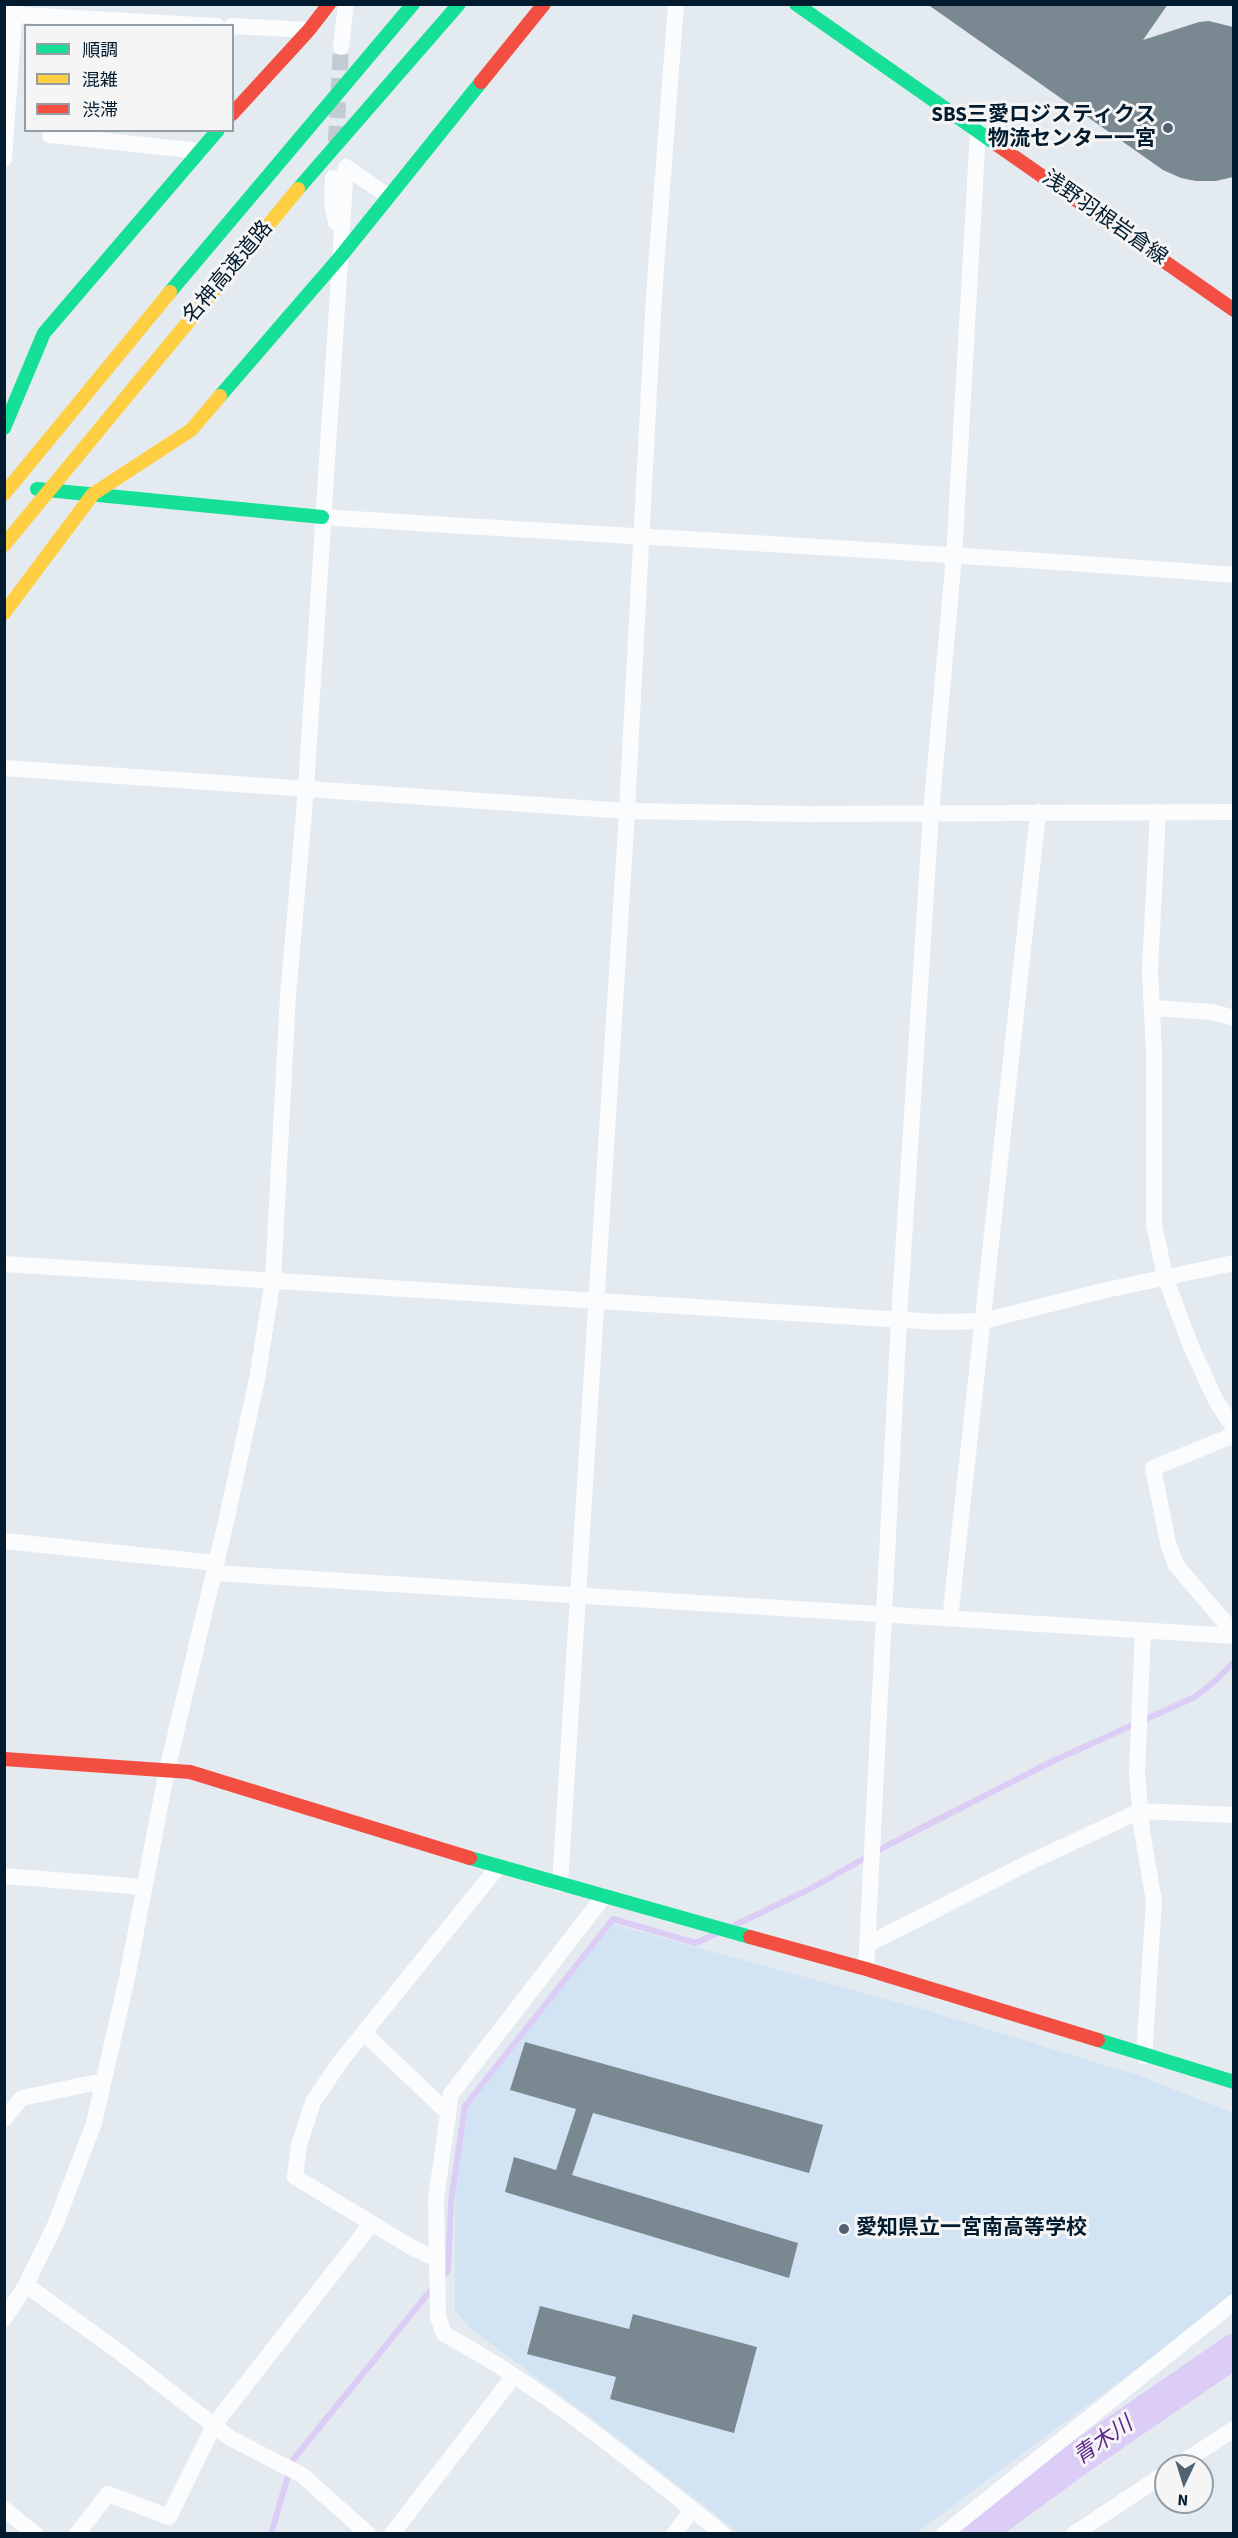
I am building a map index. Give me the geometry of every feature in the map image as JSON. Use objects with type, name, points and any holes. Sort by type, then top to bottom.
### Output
[{"type":"main road","points":[[234,112],[309,30],[329,4]]},
{"type":"main road","name":"名神高速道路","points":[[4,494],[255,189],[413,4]]},
{"type":"main road","name":"名神高速道路","points":[[4,545],[290,199],[459,4]]},
{"type":"main road","points":[[4,613],[93,494],[191,430],[341,256],[544,4]]},
{"type":"main road","name":"浅野羽根岩倉線","points":[[796,4],[1233,310]]},
{"type":"main road","points":[[4,428],[44,333],[216,132]]},
{"type":"main road","points":[[4,486],[322,516]]},
{"type":"main road","points":[[4,1759],[190,1772],[498,1867],[867,1969],[1233,2082]]},
{"type":"street","points":[[345,44],[347,4]]},
{"type":"street","points":[[560,1884],[576,1596],[627,811],[654,295],[676,4]]},
{"type":"street","points":[[4,159],[11,11],[190,24]]},
{"type":"street","points":[[234,26],[309,30]]},
{"type":"street","points":[[234,90],[252,92]]},
{"type":"street","points":[[867,1969],[899,1319],[931,813],[954,556],[978,131]]},
{"type":"street","points":[[51,132],[50,135],[201,151]]},
{"type":"street","points":[[4,2319],[26,2285],[56,2223],[94,2123],[167,1770],[257,1379],[273,1280],[288,996],[306,789],[322,516],[341,256],[332,202],[340,173],[388,196]]},
{"type":"street","points":[[322,516],[1233,575]]},
{"type":"street","points":[[4,768],[627,811],[1233,812]]},
{"type":"street","points":[[950,1619],[1038,812]]},
{"type":"street","points":[[1158,812],[1150,970],[1154,1224],[1165,1277],[1190,1344],[1228,1411],[1233,1428]]},
{"type":"street","points":[[1152,1008],[1212,1012],[1233,1018]]},
{"type":"street","points":[[4,1264],[899,1319],[983,1321],[1233,1263]]},
{"type":"street","points":[[1233,1435],[1153,1468],[1168,1543],[1176,1565],[1233,1634]]},
{"type":"street","points":[[4,1541],[215,1568],[576,1596],[1233,1634]]},
{"type":"street","points":[[1143,1630],[1137,1773],[1140,1811],[1154,1901],[1144,2056]]},
{"type":"street","points":[[868,1944],[1028,1863],[1140,1811],[1233,1815]]},
{"type":"street","points":[[437,2259],[295,2177],[299,2145],[313,2102],[364,2033],[498,1867]]},
{"type":"street","points":[[4,1876],[144,1887]]},
{"type":"street","points":[[604,1896],[451,2094],[436,2198],[438,2317],[444,2334],[478,2353],[595,2434],[723,2534]]},
{"type":"street","points":[[364,2033],[448,2113]]},
{"type":"street","points":[[4,2119],[22,2098],[103,2081]]},
{"type":"street","points":[[77,2534],[108,2494],[169,2517],[214,2425],[372,2223]]},
{"type":"street","points":[[26,2285],[118,2351],[230,2438],[302,2475],[368,2534]]},
{"type":"street","points":[[944,2534],[1233,2302]]},
{"type":"street","points":[[392,2534],[513,2377]]},
{"type":"street","points":[[1195,2454],[1233,2429]]},
{"type":"street","points":[[1074,2534],[1154,2481]]},
{"type":"street","points":[[4,2509],[35,2534]]},
{"type":"street","points":[[674,2534],[693,2510]]},
{"type":"shaded area","name":"愛知県立一宮南高等学校","points":[[608,1923],[929,2011],[1140,2076],[1233,2113],[1233,2298],[1211,2317],[1143,2364],[916,2533],[739,2533],[589,2416],[471,2329],[455,2311],[455,2195],[467,2108]]},
{"type":"building","name":"SBS三愛ロジスティクス 物流センター一宮","points":[[927,4],[1168,4],[1143,40],[1199,22],[1209,21],[1233,27],[1233,177],[1216,181],[1196,181],[1181,178],[1163,170]]},
{"type":"building","points":[[525,2042],[823,2125],[809,2173],[593,2113],[572,2175],[798,2243],[789,2278],[505,2192],[514,2157],[556,2170],[576,2109],[510,2090]]},
{"type":"building","points":[[540,2306],[629,2329],[633,2314],[757,2347],[734,2433],[610,2399],[616,2377],[527,2354]]},
{"type":"waterway","points":[[735,1925],[808,1890],[892,1843],[1053,1761],[1195,1697],[1234,1662]]},
{"type":"waterway","points":[[441,2278],[448,2270],[451,2202],[465,2106],[613,1919],[696,1943],[715,1934]]},
{"type":"waterway","points":[[292,2461],[435,2285]]},
{"type":"waterway","name":"青木川","points":[[975,2534],[1080,2457],[1234,2351]]},
{"type":"waterway","points":[[271,2534],[287,2479]]},
{"type":"tunnel","points":[[336,142],[341,47]]},
{"type":"traffic: fast","points":[[170,292],[413,4]]},
{"type":"traffic: fast","points":[[298,189],[459,4]]},
{"type":"traffic: fast","points":[[796,4],[996,144]]},
{"type":"traffic: fast","points":[[220,396],[341,256],[481,82]]},
{"type":"traffic: fast","points":[[4,428],[44,333],[216,132]]},
{"type":"traffic: fast","points":[[37,489],[322,517]]},
{"type":"traffic: fast","points":[[470,1858],[750,1937]]},
{"type":"traffic: fast","points":[[1098,2040],[1234,2082]]},
{"type":"traffic: slow","points":[[4,545],[298,189]]},
{"type":"traffic: slow","points":[[4,494],[170,292]]},
{"type":"traffic: slow","points":[[4,613],[93,494],[191,430],[220,396]]},
{"type":"traffic: jam","points":[[234,112],[309,30],[329,4]]},
{"type":"traffic: jam","points":[[481,82],[544,4]]},
{"type":"traffic: jam","points":[[996,144],[1234,310]]},
{"type":"traffic: jam","points":[[4,1759],[190,1772],[470,1858]]},
{"type":"traffic: jam","points":[[750,1937],[866,1969],[1098,2040]]},
{"type":"place","name":"SBS三愛ロジスティクス 物流センター一宮","points":[[1168,128]]},
{"type":"place","name":"愛知県立一宮南高等学校","points":[[844,2229]]}]
